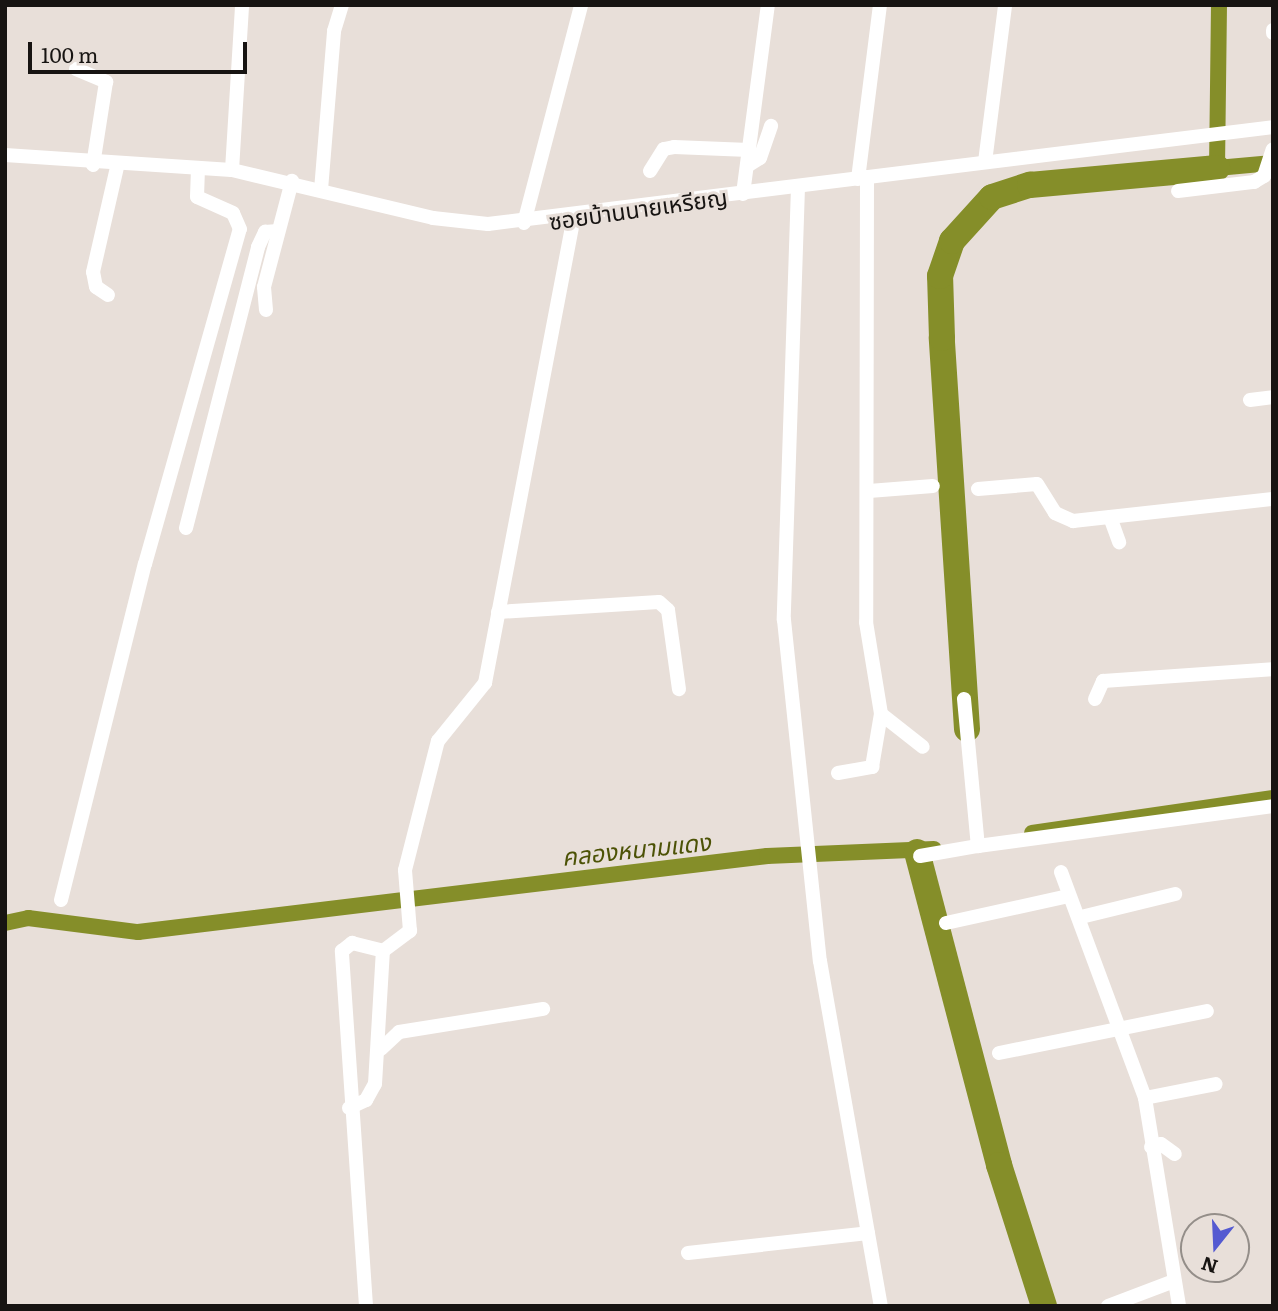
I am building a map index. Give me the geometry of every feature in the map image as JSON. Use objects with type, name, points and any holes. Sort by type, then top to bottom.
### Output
[{"type":"street","points":[[232,170],[242,5]]},
{"type":"street","points":[[321,190],[334,31],[342,5]]},
{"type":"street","points":[[524,223],[581,5]]},
{"type":"street","points":[[743,194],[768,5]]},
{"type":"street","points":[[838,773],[872,767],[881,714],[866,622],[869,491],[862,178],[880,5]]},
{"type":"street","points":[[985,162],[1005,5]]},
{"type":"street","points":[[76,69],[106,82],[93,164]]},
{"type":"street","points":[[747,166],[760,158],[771,126]]},
{"type":"street","name":"ซอยบ้านนายเหรียญ","points":[[5,155],[117,167],[232,170],[292,181],[459,222],[524,223],[1273,127]]},
{"type":"street","points":[[650,171],[664,149],[749,150]]},
{"type":"street","points":[[1178,191],[1254,182],[1264,176],[1273,149]]},
{"type":"street","points":[[108,295],[96,287],[93,272],[117,167]]},
{"type":"street","points":[[61,900],[145,564],[240,229],[233,213],[197,197],[198,170]]},
{"type":"street","points":[[266,310],[264,287],[292,181]]},
{"type":"street","points":[[798,187],[784,620],[810,842],[820,961],[881,1306]]},
{"type":"street","points":[[383,951],[410,931],[412,915],[404,884],[438,741],[480,694],[574,216]]},
{"type":"street","points":[[186,528],[258,247],[265,232],[278,231]]},
{"type":"street","points":[[1251,400],[1273,397]]},
{"type":"street","points":[[978,489],[1037,484],[1063,520],[1273,499]]},
{"type":"street","points":[[869,491],[933,486]]},
{"type":"street","points":[[1110,517],[1119,541]]},
{"type":"street","points":[[498,612],[659,602],[667,610],[679,689]]},
{"type":"street","points":[[1096,699],[1103,681],[1273,669]]},
{"type":"street","points":[[964,699],[978,844]]},
{"type":"street","points":[[881,714],[923,747]]},
{"type":"street","points":[[920,856],[978,844],[1273,806]]},
{"type":"street","points":[[1061,872],[1069,896],[1081,917],[1122,1027],[1144,1098],[1179,1306]]},
{"type":"street","points":[[1081,917],[1175,894]]},
{"type":"street","points":[[946,923],[1069,896]]},
{"type":"street","points":[[366,1306],[349,1108],[342,951],[352,943],[383,951]]},
{"type":"street","points":[[349,1108],[366,1100],[375,1084],[381,1049],[383,951]]},
{"type":"street","points":[[381,1049],[399,1032],[543,1009]]},
{"type":"street","points":[[999,1053],[1206,1010]]},
{"type":"street","points":[[1144,1098],[1216,1084]]},
{"type":"street","points":[[1151,1147],[1161,1144],[1175,1154]]},
{"type":"street","points":[[688,1253],[868,1233]]},
{"type":"street","points":[[1108,1306],[1174,1281]]},
{"type":"waterway","points":[[1219,5],[1217,168],[1273,163]]},
{"type":"waterway","points":[[967,729],[940,276],[952,241],[992,197],[1030,185],[1217,168]]},
{"type":"waterway","name":"คลองหนามแดง","points":[[1032,833],[1273,798]]},
{"type":"waterway","name":"คลองหนามแดง","points":[[5,923],[28,918],[138,932],[767,856],[934,849]]},
{"type":"waterway","points":[[917,852],[999,1165],[1044,1306]]}]
